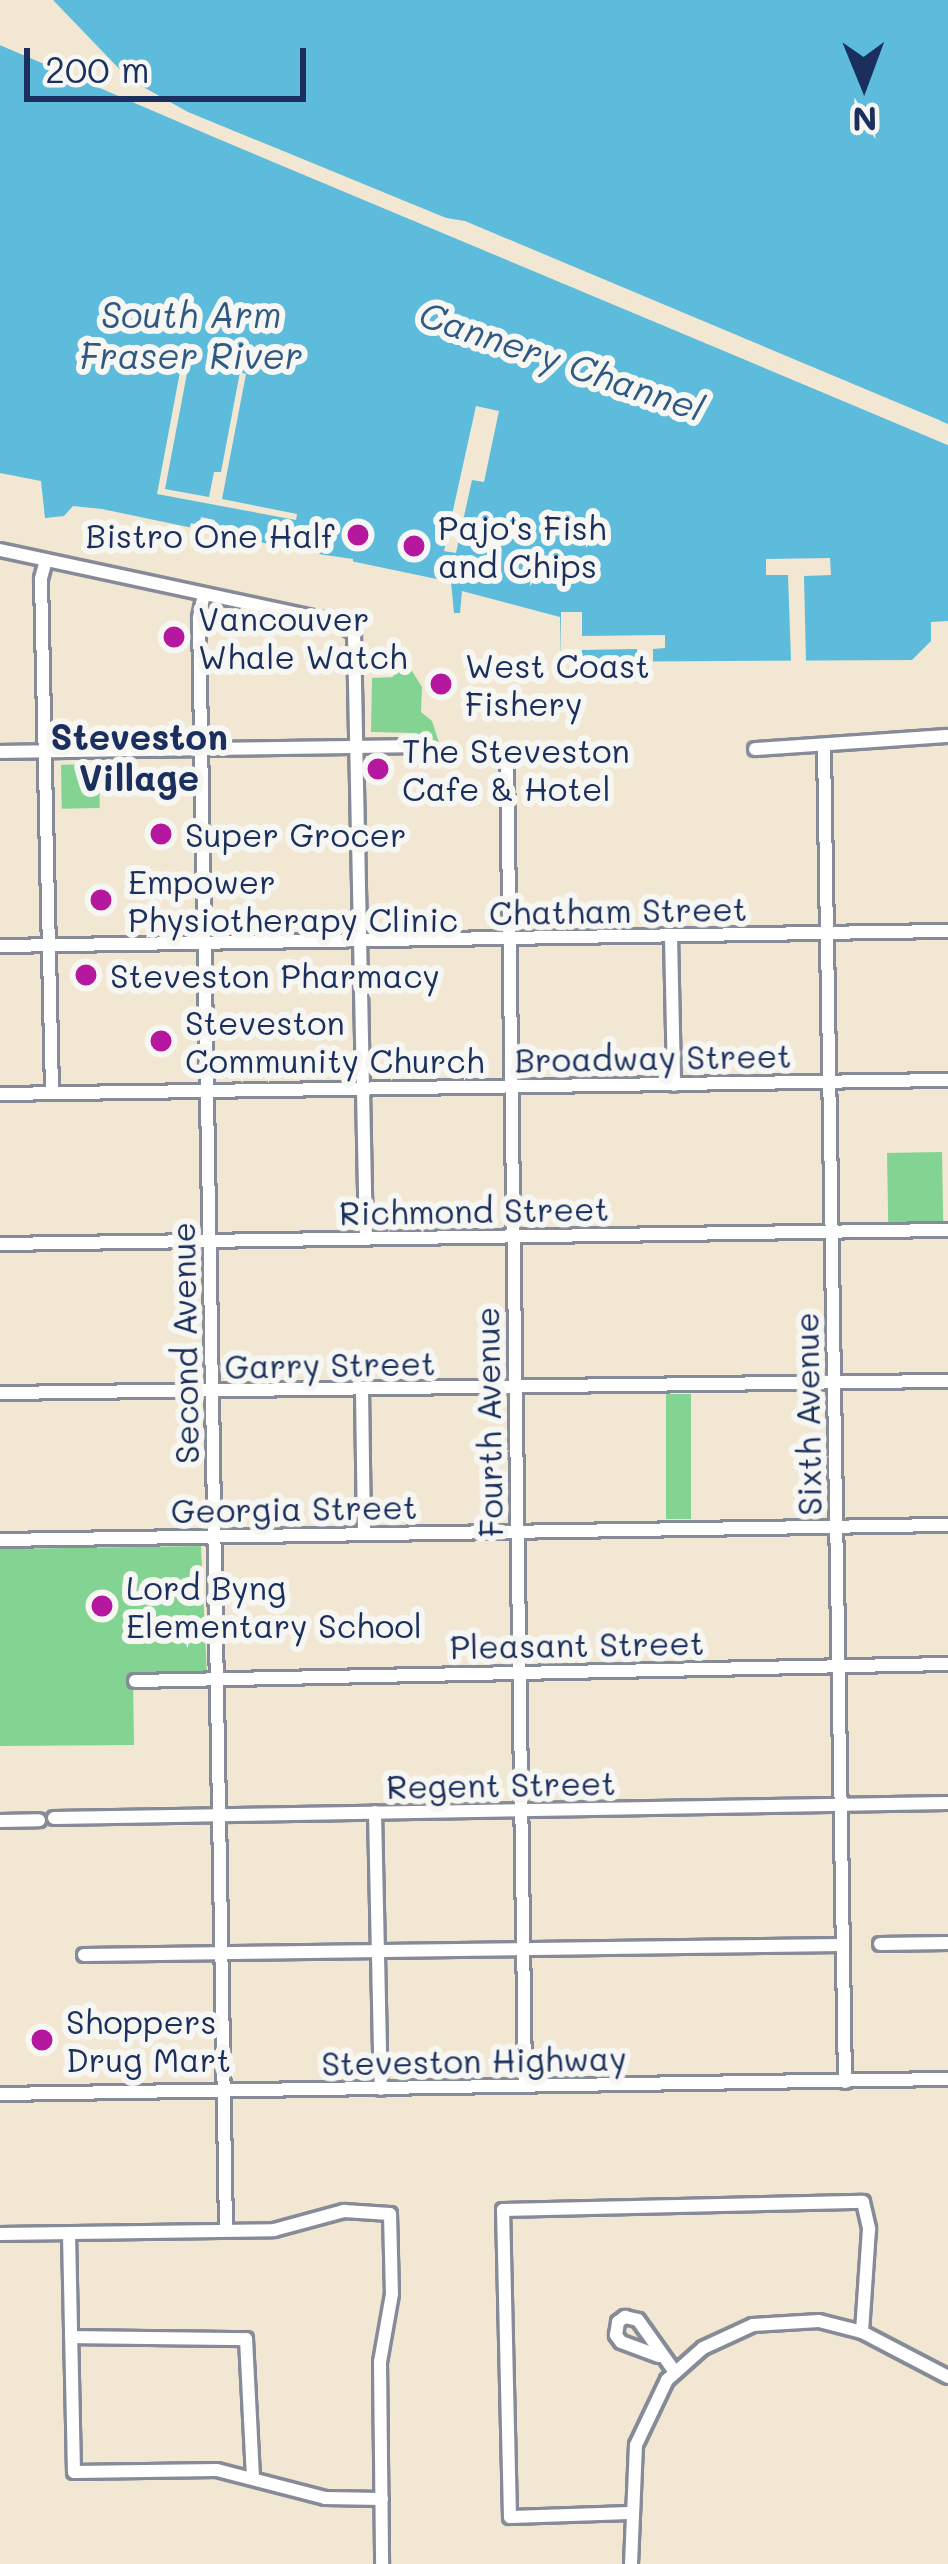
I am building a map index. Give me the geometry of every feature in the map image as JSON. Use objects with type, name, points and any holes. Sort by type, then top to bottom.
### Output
[{"type":"street","points":[[0,550],[343,623],[356,640],[366,1239]]},
{"type":"street","points":[[46,560],[52,1093]]},
{"type":"street","name":"Second Avenue","points":[[204,594],[199,617],[226,2230]]},
{"type":"street","points":[[755,749],[824,746],[842,739],[948,736]]},
{"type":"street","points":[[0,752],[416,746]]},
{"type":"street","name":"Sixth Avenue","points":[[824,746],[845,2082]]},
{"type":"street","name":"Fourth Avenue","points":[[507,758],[525,2086]]},
{"type":"street","name":"Chatham Street","points":[[0,946],[948,931]]},
{"type":"street","points":[[671,936],[674,1085]]},
{"type":"street","name":"Broadway Street","points":[[0,1094],[948,1080]]},
{"type":"street","name":"Richmond Street","points":[[0,1244],[948,1230]]},
{"type":"street","name":"Garry Street","points":[[0,1393],[948,1381]]},
{"type":"street","points":[[362,1390],[364,1534]]},
{"type":"street","name":"Georgia Street","points":[[0,1540],[948,1525]]},
{"type":"street","name":"Pleasant Street","points":[[135,1681],[948,1664]]},
{"type":"street","name":"Regent Street","points":[[55,1818],[948,1804]]},
{"type":"street","points":[[375,1812],[381,2089]]},
{"type":"street","points":[[0,1821],[39,1820]]},
{"type":"street","points":[[880,1944],[948,1943]]},
{"type":"street","points":[[84,1955],[842,1945]]},
{"type":"street","name":"Steveston Highway","points":[[0,2094],[948,2079]]},
{"type":"street","points":[[631,2513],[510,2517],[503,2210],[863,2202],[869,2230],[862,2332]]},
{"type":"street","points":[[0,2234],[285,2228],[335,2212],[384,2210],[390,2214],[393,2288],[380,2362],[382,2564]]},
{"type":"street","points":[[69,2234],[74,2472],[203,2469],[253,2476],[326,2498],[382,2499]]},
{"type":"street","points":[[632,2564],[636,2445],[656,2398],[675,2372],[703,2348],[753,2325],[802,2320],[862,2332],[948,2377]]},
{"type":"street","points":[[71,2337],[232,2335],[246,2339],[253,2476]]},
{"type":"street","points":[[659,2356],[675,2372]]},
{"type":"green space","points":[[399,662],[422,687],[421,712],[432,721],[443,755],[417,733],[371,732],[372,678],[393,677]]},
{"type":"green space","points":[[99,764],[100,808],[62,809],[61,765]]},
{"type":"green space","points":[[942,1152],[943,1224],[888,1225],[887,1153]]},
{"type":"green space","points":[[666,1394],[691,1394],[691,1519],[666,1519]]},
{"type":"green space","points":[[201,1546],[207,1677],[133,1679],[134,1745],[0,1746],[0,1549]]},
{"type":"water","points":[[53,0],[948,0],[948,424],[188,112],[129,79]]},
{"type":"water","name":"South Arm Fraser River","points":[[0,45],[948,445],[948,621],[931,622],[931,641],[912,660],[561,662],[560,617],[462,591],[460,613],[454,613],[451,582],[102,509],[73,506],[64,516],[45,518],[41,481],[0,473]]},
{"type":"pier","points":[[0,39],[358,188],[164,105],[440,217],[465,221],[939,420],[948,430],[447,225],[948,439],[948,445],[216,138],[0,45]]},
{"type":"pier","points":[[182,361],[189,363],[165,489],[209,497],[214,472],[221,472],[240,372],[246,374],[222,499],[297,514],[296,520],[157,494]]},
{"type":"pier","points":[[476,406],[499,411],[484,482],[472,480],[456,553],[444,551]]},
{"type":"pier","points":[[201,517],[215,520],[213,535],[276,547],[278,541],[304,545],[304,552],[353,559],[353,564],[435,580],[434,584],[134,522],[189,530],[191,523],[199,525]]},
{"type":"pier","points":[[830,558],[831,575],[804,576],[806,661],[791,661],[788,575],[766,575],[766,559]]},
{"type":"pier","points":[[561,612],[582,612],[582,636],[665,635],[665,648],[653,649],[653,667],[638,667],[637,649],[582,650],[582,668],[568,668],[568,651],[561,650]]},
{"type":"place","name":"Bistro One Half","points":[[358,535]]},
{"type":"place","name":"Pajo's Fish and Chips","points":[[414,546]]},
{"type":"place","name":"Vancouver Whale Watch","points":[[174,637]]},
{"type":"place","name":"West Coast Fishery","points":[[441,684]]},
{"type":"place","name":"The Steveston Cafe & Hotel","points":[[378,769]]},
{"type":"place","name":"Super Grocer","points":[[161,834]]},
{"type":"place","name":"Empower Physiotherapy Clinic","points":[[101,900]]},
{"type":"place","name":"Steveston Pharmacy","points":[[86,975]]},
{"type":"place","name":"Steveston Community Church","points":[[161,1041]]},
{"type":"place","name":"Lord Byng Elementary School","points":[[102,1606]]},
{"type":"place","name":"Shoppers Drug Mart","points":[[42,2040]]},
{"type":"district","name":"Steveston Village","points":[[139,756]]},
{"type":"water label","name":"Cannery Channel","points":[[562,360]]}]
